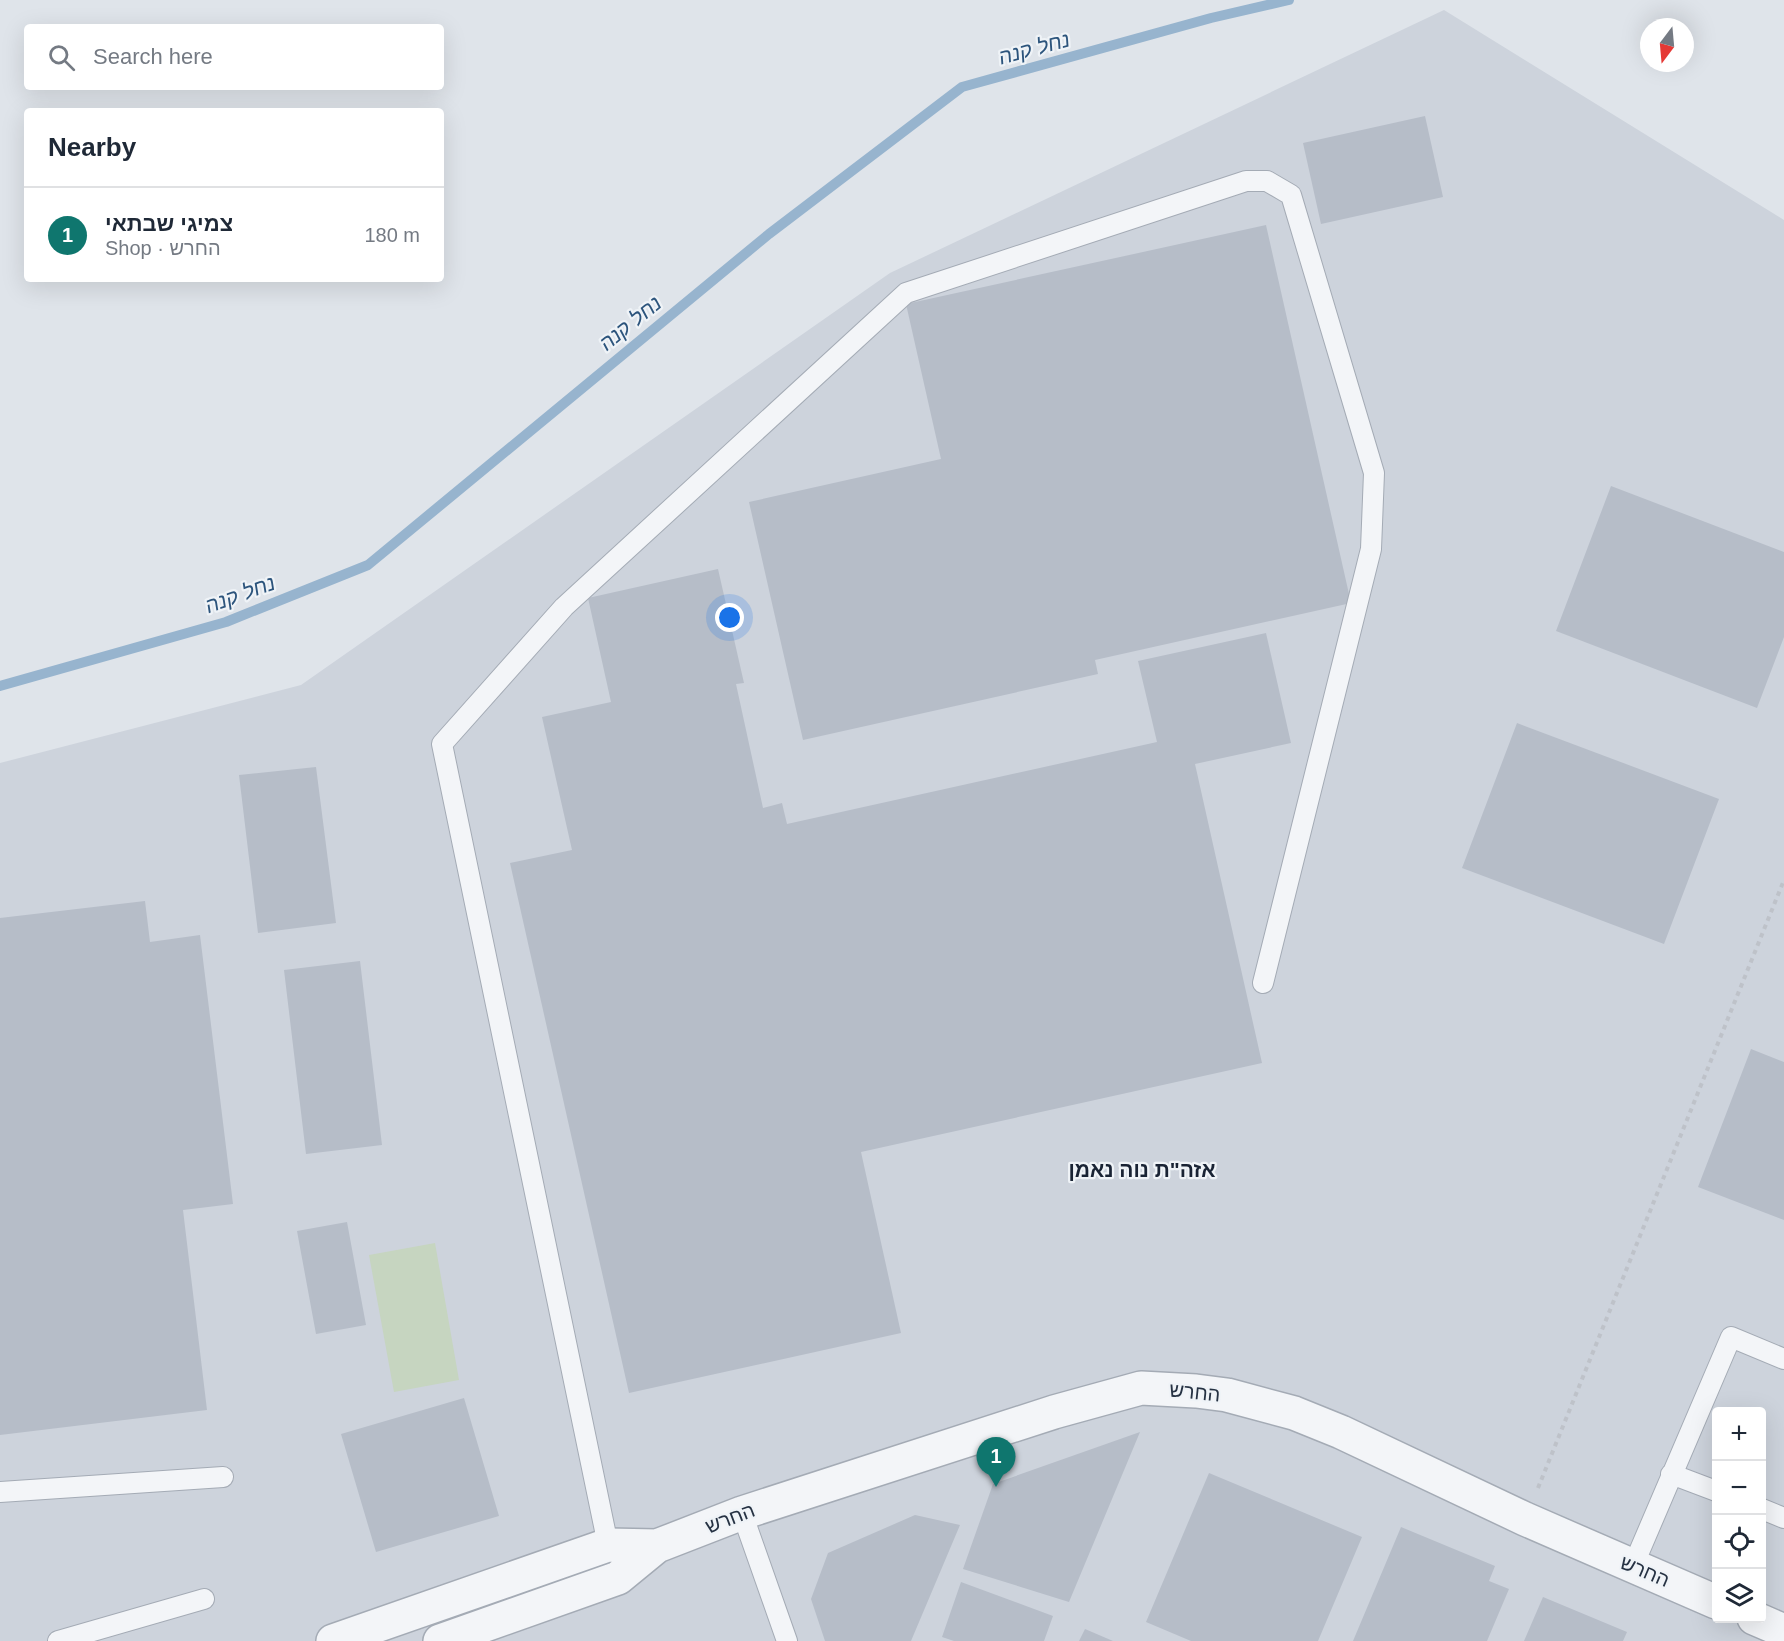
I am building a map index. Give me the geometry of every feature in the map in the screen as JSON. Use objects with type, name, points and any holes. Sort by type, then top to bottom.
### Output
[{"type":"street","name":"החרש","points":[[440,1641],[618,1578],[657,1546],[742,1513],[1054,1412],[1141,1388],[1196,1390],[1227,1395],[1294,1413],[1341,1432],[1525,1519],[1712,1600]]},
{"type":"street","name":"החרש","points":[[333,1641],[608,1545],[657,1546]]},
{"type":"street","points":[[1765,1623],[1784,1632]]},
{"type":"lane","points":[[608,1545],[442,744],[564,607],[906,293],[1246,181],[1267,181],[1291,195],[1374,473],[1371,549],[1263,983]]},
{"type":"lane","points":[[1633,1566],[1731,1337],[1784,1359]]},
{"type":"lane","points":[[1671,1474],[1712,1489]]},
{"type":"lane","points":[[0,1492],[223,1477]]},
{"type":"lane","points":[[1766,1511],[1784,1518]]},
{"type":"lane","points":[[742,1513],[787,1641]]},
{"type":"lane","points":[[58,1641],[204,1599]]},
{"type":"path","points":[[1525,1519],[1784,880]]},
{"type":"shaded area","points":[[1444,10],[1784,220],[1784,1641],[0,1641],[0,763],[301,685],[890,273]]},
{"type":"green space","points":[[435,1243],[459,1380],[394,1392],[369,1255]]},
{"type":"building","points":[[1425,116],[1443,197],[1321,224],[1303,143]]},
{"type":"building","points":[[1266,225],[1351,603],[1095,660],[1098,674],[803,740],[749,502],[941,459],[906,304]]},
{"type":"building","points":[[1611,486],[1784,552],[1784,637],[1757,708],[1556,631]]},
{"type":"building","points":[[718,569],[744,683],[736,684],[763,808],[782,803],[787,824],[1157,742],[1138,661],[1266,633],[1291,743],[1195,764],[1262,1063],[861,1152],[901,1333],[629,1393],[510,863],[572,850],[542,717],[611,702],[588,598]]},
{"type":"building","points":[[1517,723],[1719,799],[1664,944],[1462,868]]},
{"type":"building","points":[[316,767],[336,923],[258,933],[239,775]]},
{"type":"building","points":[[145,901],[150,942],[200,935],[233,1204],[183,1210],[207,1410],[0,1435],[0,918]]},
{"type":"building","points":[[360,961],[382,1145],[306,1154],[284,970]]},
{"type":"building","points":[[1751,1049],[1784,1062],[1784,1220],[1698,1187]]},
{"type":"building","points":[[347,1222],[366,1325],[316,1334],[297,1231]]},
{"type":"building","points":[[464,1398],[499,1516],[376,1552],[341,1434]]},
{"type":"building","points":[[1140,1432],[1069,1602],[963,1569],[993,1484]]},
{"type":"building","points":[[1209,1473],[1362,1537],[1318,1641],[1191,1641],[1146,1622]]},
{"type":"building","points":[[915,1515],[960,1525],[911,1641],[825,1641],[811,1599],[828,1553]]},
{"type":"building","points":[[1401,1527],[1495,1566],[1489,1581],[1509,1589],[1487,1641],[1353,1641]]},
{"type":"building","points":[[961,1582],[1053,1616],[1044,1641],[954,1641],[942,1637]]},
{"type":"building","points":[[1543,1597],[1627,1632],[1623,1641],[1524,1641]]},
{"type":"building","points":[[1085,1629],[1113,1641],[1079,1641]]},
{"type":"waterway","name":"נחל קנה","points":[[0,686],[226,622],[368,565],[769,234],[962,87],[1211,18],[1289,0]]},
{"type":"place","name":"צמיגי שבתאי","points":[[996,1487]]},
{"type":"district","name":"אזה\"ת נוה נאמן","points":[[1142,1169]]}]
